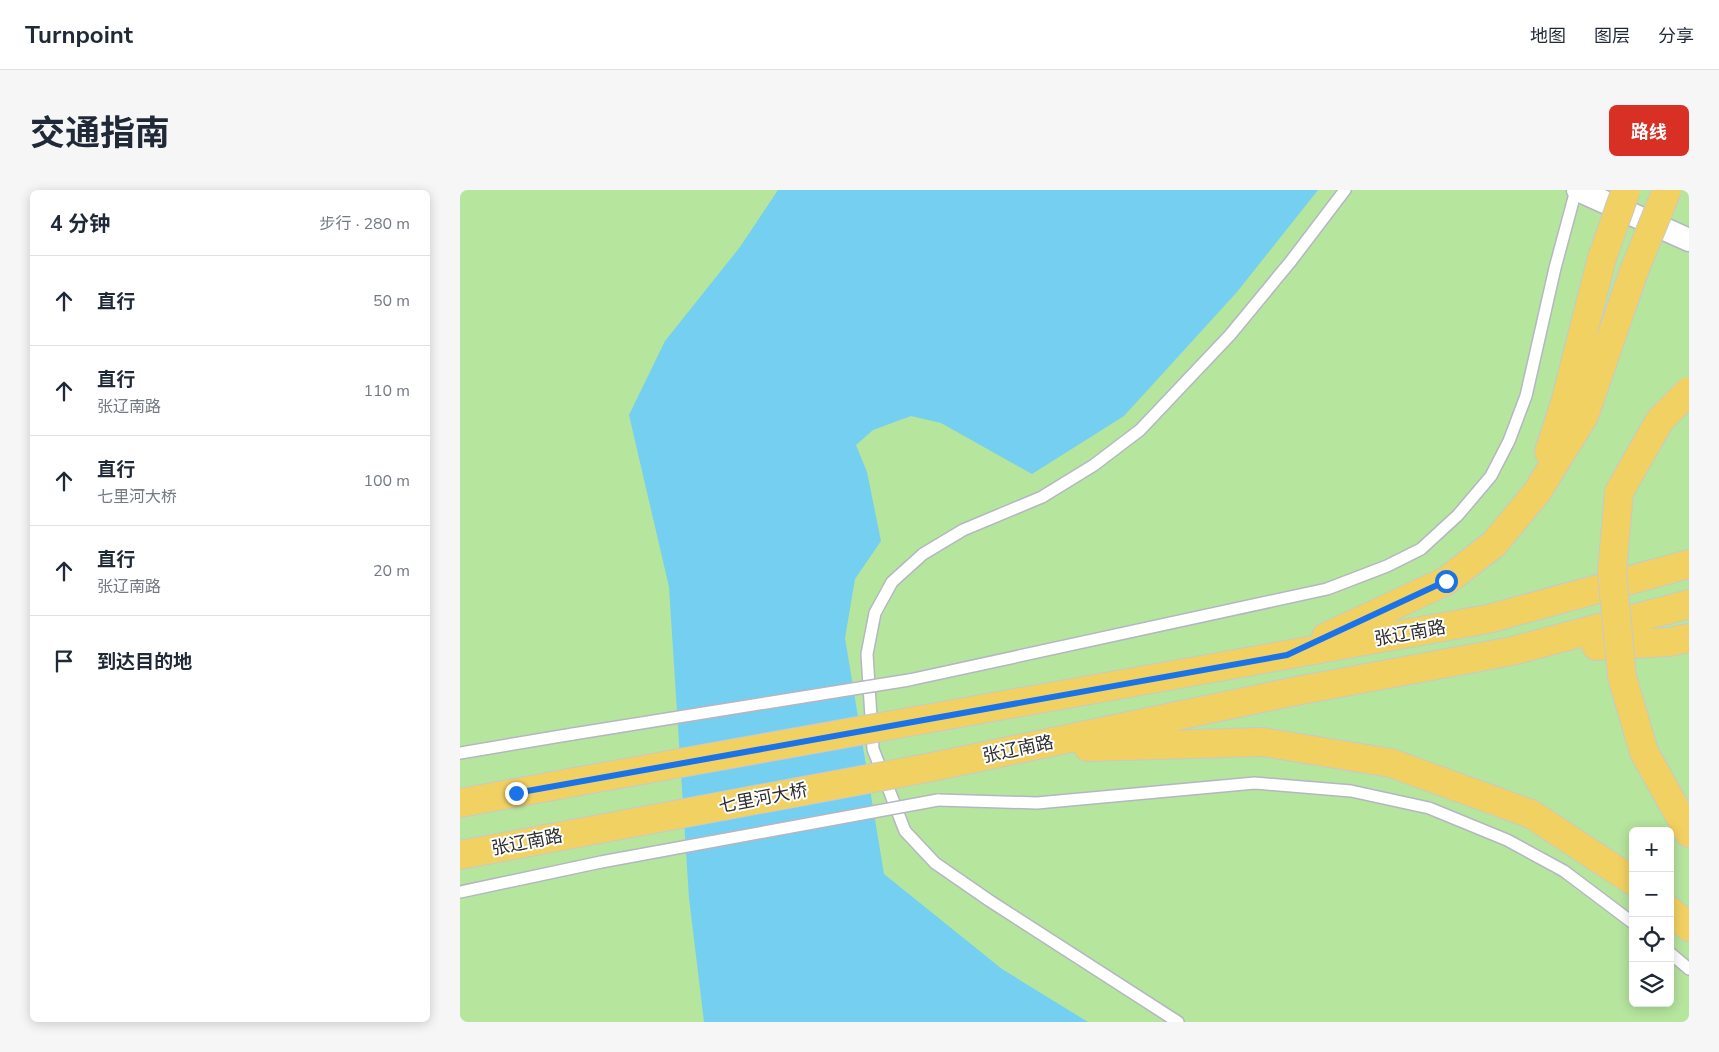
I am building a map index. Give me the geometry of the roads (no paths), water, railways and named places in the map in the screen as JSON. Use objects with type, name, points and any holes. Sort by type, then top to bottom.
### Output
[{"type":"main road","points":[[1537,492],[1565,402],[1602,258],[1626,190]]},
{"type":"main road","points":[[1287,655],[1446,581],[1494,544],[1537,492],[1584,416],[1634,271],[1666,190]]},
{"type":"main road","points":[[1689,391],[1660,420],[1619,492],[1612,572],[1622,677],[1644,752],[1689,833]]},
{"type":"main road","name":"张辽南路","points":[[460,803],[1488,618],[1689,564]]},
{"type":"main road","name":"张辽南路","points":[[932,766],[1296,691],[1512,651],[1689,604]]},
{"type":"main road","points":[[1512,651],[1669,642],[1689,638]]},
{"type":"main road","points":[[1014,750],[1263,742],[1391,763],[1531,814],[1629,879]]},
{"type":"main road","name":"七里河大桥","points":[[594,830],[932,766]]},
{"type":"main road","name":"张辽南路","points":[[460,855],[594,830]]},
{"type":"main road","points":[[1674,914],[1689,927]]},
{"type":"street","points":[[1577,190],[1689,240]]},
{"type":"lane","points":[[1178,1022],[990,901],[936,863],[905,831],[873,749],[867,654],[874,613],[892,582],[923,554],[962,530],[1042,497],[1094,464],[1140,430],[1230,335],[1291,261],[1345,190]]},
{"type":"lane","points":[[460,753],[909,680],[1327,589],[1387,566],[1421,549],[1458,515],[1491,476],[1509,441],[1526,396],[1556,268],[1577,190]]},
{"type":"lane","points":[[460,892],[601,862],[938,800],[1037,803],[1255,783],[1351,790],[1429,808],[1507,840],[1564,872],[1629,920]]},
{"type":"lane","points":[[1674,957],[1689,969]]},
{"type":"water","points":[[778,190],[1318,190],[1237,292],[1124,416],[1032,474],[941,423],[911,416],[873,430],[856,445],[867,472],[881,541],[855,579],[845,638],[884,874],[1002,969],[1088,1022],[704,1022],[689,898],[669,587],[629,415],[665,341],[740,247]]}]
